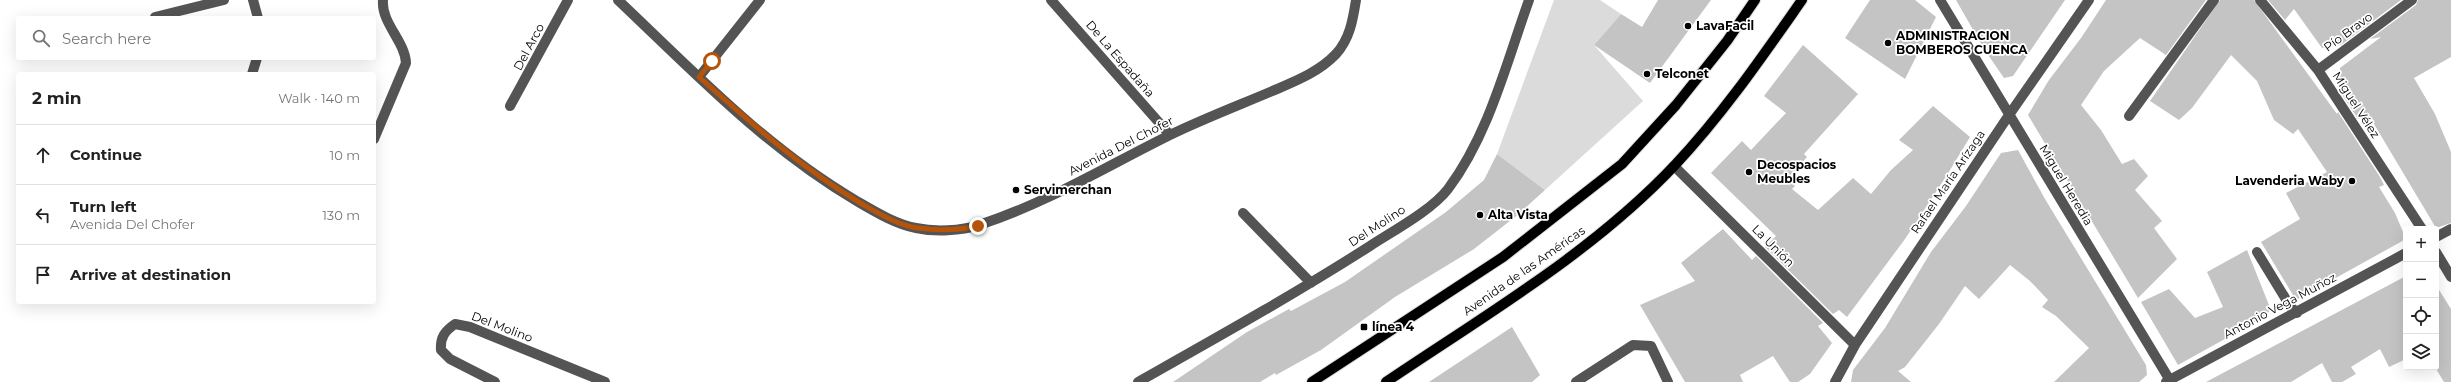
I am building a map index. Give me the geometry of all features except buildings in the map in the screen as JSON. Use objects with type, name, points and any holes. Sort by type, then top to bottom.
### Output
[{"type":"main road","name":"Avenida de las Américas","points":[[1312,382],[1503,257],[1622,164],[1676,105],[1727,41],[1756,0]]},
{"type":"main road","name":"Avenida de las Américas","points":[[1386,382],[1541,278],[1601,232],[1674,166],[1719,116],[1802,0]]},
{"type":"street","points":[[159,16],[224,0]]},
{"type":"street","points":[[253,0],[257,16]]},
{"type":"street","points":[[376,134],[406,63],[405,54],[386,16],[382,0]]},
{"type":"street","name":"Del Arco","points":[[510,106],[532,70],[568,0]]},
{"type":"street","name":"Avenida Del Chofer","points":[[618,0],[699,77],[777,147],[815,174],[878,213],[916,228],[962,229],[978,226],[1089,178],[1170,135],[1306,76],[1335,55],[1345,42],[1352,24],[1356,0]]},
{"type":"street","points":[[699,77],[760,0]]},
{"type":"street","name":"De La Espadaña","points":[[1051,0],[1170,135]]},
{"type":"street","name":"Del Molino","points":[[1138,382],[1311,283],[1416,217],[1447,190],[1468,160],[1483,127],[1529,0]]},
{"type":"street","name":"Miguel Heredia","points":[[1940,0],[2169,381]]},
{"type":"street","name":"Rafael María Arízaga","points":[[1835,382],[1855,345],[2009,115],[2089,0]]},
{"type":"street","points":[[2130,116],[2214,0]]},
{"type":"street","name":"Miguel Vélez","points":[[2260,0],[2318,70],[2420,226]]},
{"type":"street","name":"Pío Bravo","points":[[2318,70],[2412,0]]},
{"type":"street","points":[[253,72],[257,60]]},
{"type":"street","name":"La Unión","points":[[1674,166],[1855,345]]},
{"type":"street","points":[[1243,213],[1311,283]]},
{"type":"street","points":[[2439,235],[2451,229]]},
{"type":"street","points":[[2257,252],[2290,306],[2297,313]]},
{"type":"street","name":"Antonio Vega Muñoz","points":[[2169,381],[2403,255]]},
{"type":"street","points":[[2439,257],[2451,277]]},
{"type":"street","name":"Del Molino","points":[[495,382],[450,359],[441,350],[440,340],[455,324],[470,327],[606,382]]},
{"type":"street","points":[[1576,382],[1633,345],[1651,346],[1668,382]]},
{"type":"shaded area","points":[[1554,0],[1600,0],[1621,14],[1594,45],[1643,101],[1545,190],[1497,154]]},
{"type":"place","name":"LavaFacil","points":[[1688,26]]},
{"type":"place","name":"ADMINISTRACION BOMBEROS CUENCA","points":[[1888,43]]},
{"type":"place","name":"Telconet","points":[[1647,74]]},
{"type":"place","name":"Decospacios Meubles","points":[[1749,172]]},
{"type":"place","name":"Lavenderia Waby","points":[[2352,181]]},
{"type":"place","name":"Servimerchan","points":[[1016,190]]},
{"type":"place","name":"Alta Vista","points":[[1480,215]]},
{"type":"place","name":"línea 4","points":[[1364,327]]},
{"type":"route","points":[[712,61],[699,77],[777,147],[845,194],[878,213],[916,228],[946,230],[978,226]]}]
